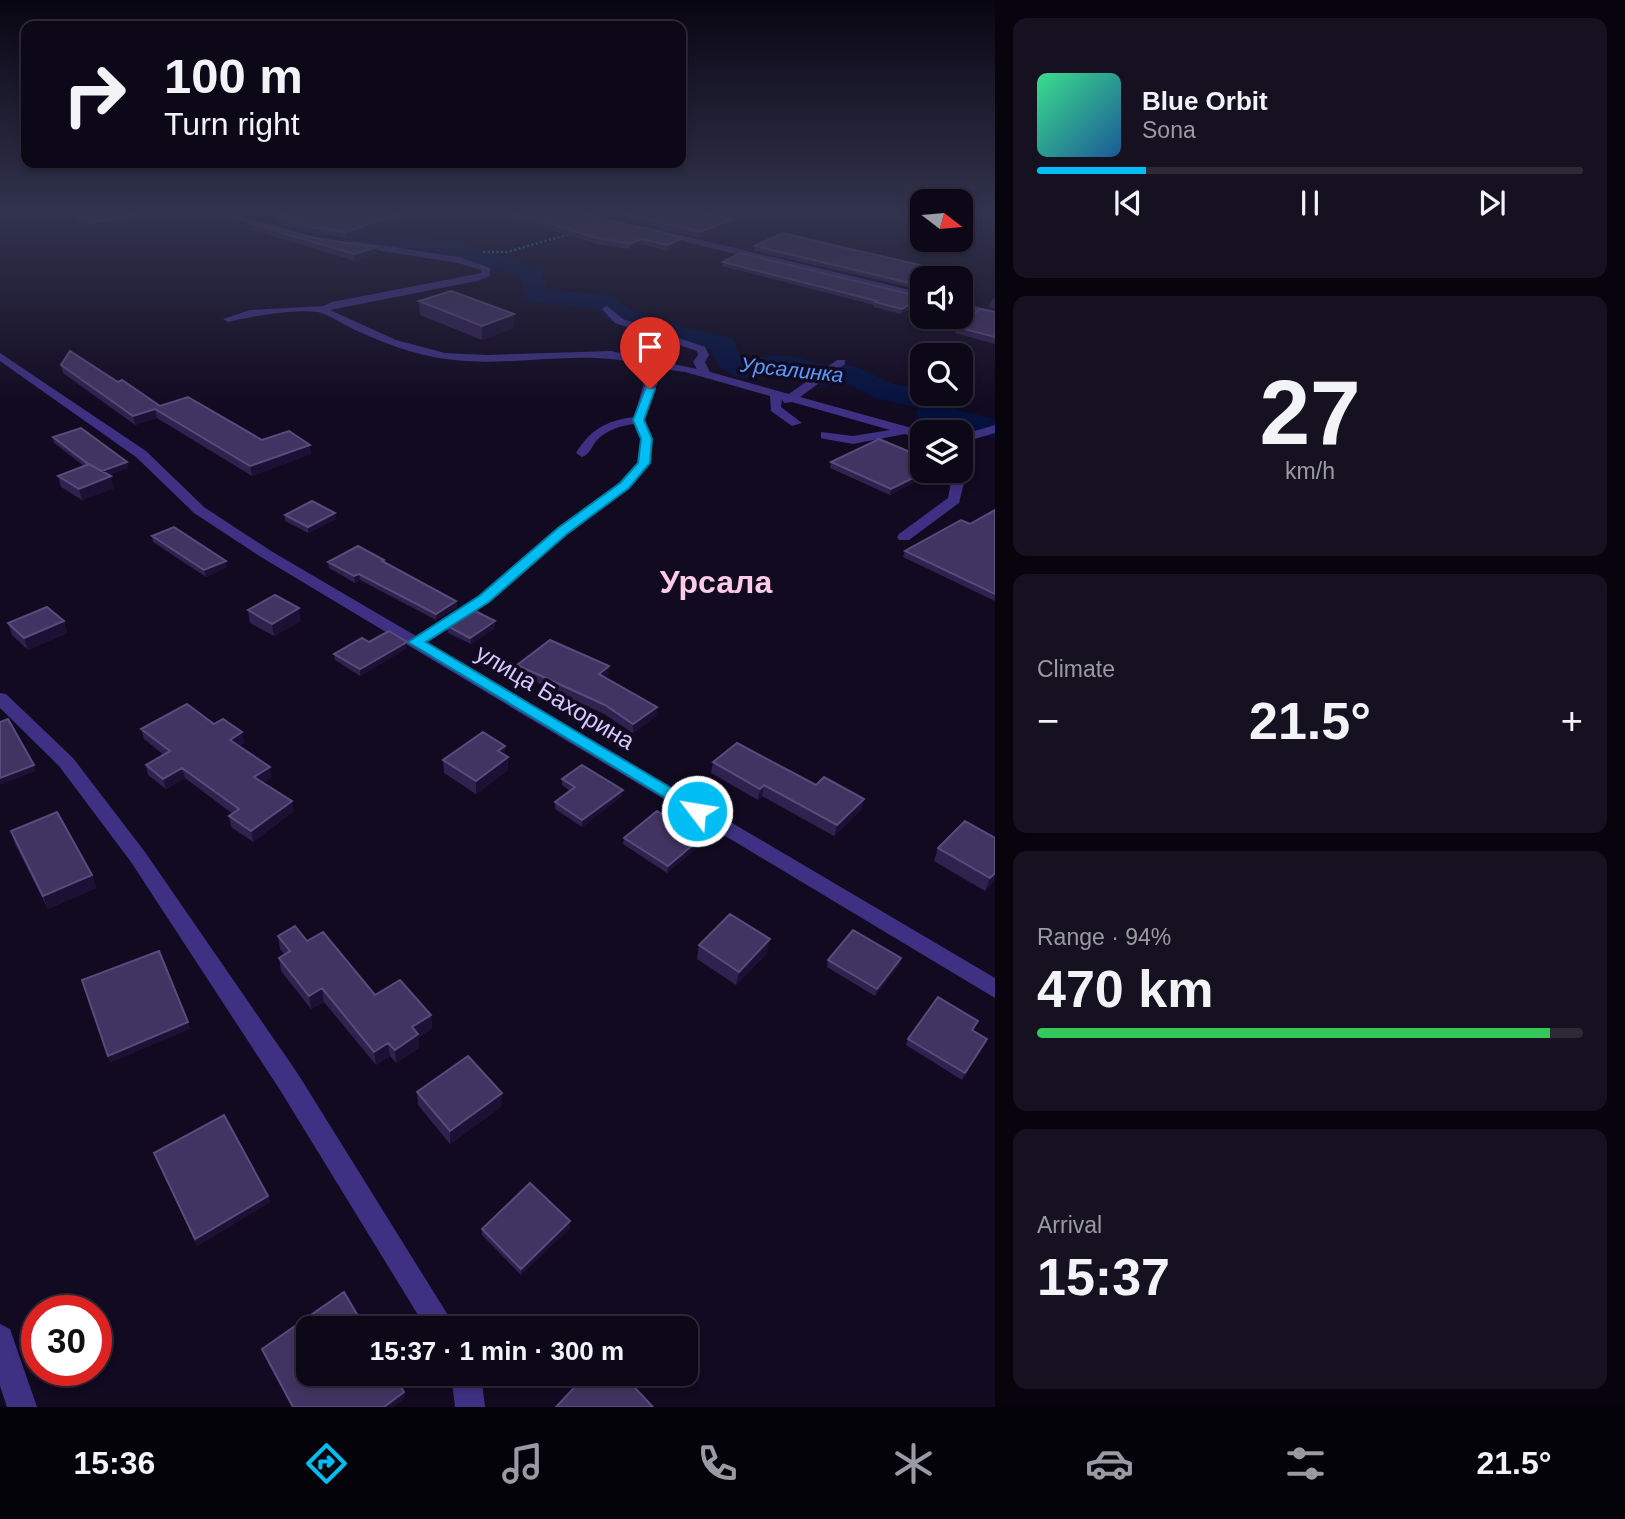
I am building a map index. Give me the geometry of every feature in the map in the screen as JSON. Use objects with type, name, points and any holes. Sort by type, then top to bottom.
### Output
[{"type":"street","points":[[228,319],[250,313],[326,309],[332,305],[477,278]]},
{"type":"street","points":[[846,278],[910,293]]},
{"type":"street","points":[[326,309],[326,313],[383,339],[442,355],[495,359],[583,354],[624,356],[706,375],[776,399],[793,399],[910,431]]},
{"type":"street","points":[[607,309],[619,321],[701,349],[704,355],[699,362],[706,375]]},
{"type":"street","points":[[973,309],[995,314]]},
{"type":"street","name":"улица Бахорина","points":[[0,356],[141,454],[199,510],[266,554],[995,989]]},
{"type":"street","points":[[793,399],[841,362]]},
{"type":"street","points":[[416,642],[484,599],[562,531],[624,485],[644,463],[647,439],[639,420],[652,376],[659,365]]},
{"type":"street","points":[[776,399],[775,408],[796,423]]},
{"type":"street","points":[[582,453],[591,438],[606,426],[639,420]]},
{"type":"street","points":[[973,435],[995,429]]},
{"type":"street","points":[[825,435],[853,440],[906,430]]},
{"type":"street","points":[[904,537],[954,500],[958,483]]},
{"type":"street","points":[[0,698],[66,762],[138,857],[289,1082],[435,1316]]},
{"type":"street","points":[[0,1339],[22,1407]]},
{"type":"street","points":[[467,1386],[470,1407]]},
{"type":"building","points":[[785,278],[841,278],[910,294],[910,304],[902,309],[875,302],[877,301]]},
{"type":"building","points":[[887,278],[910,278],[910,283]]},
{"type":"building","points":[[451,291],[514,314],[482,326],[419,301]]},
{"type":"building","points":[[980,309],[995,312],[995,337],[965,329],[973,329],[973,314]]},
{"type":"building","points":[[70,351],[118,382],[122,380],[160,406],[188,397],[262,440],[289,431],[310,445],[250,466],[155,409],[133,416],[61,365]]},
{"type":"building","points":[[81,428],[127,462],[102,471],[88,464],[53,437]]},
{"type":"building","points":[[879,439],[910,452],[910,480],[891,489],[831,462]]},
{"type":"building","points":[[89,464],[111,476],[79,489],[58,476]]},
{"type":"building","points":[[312,501],[335,513],[308,527],[285,515]]},
{"type":"building","points":[[995,510],[995,594],[905,551],[961,520],[970,524]]},
{"type":"building","points":[[174,527],[226,561],[204,570],[152,536]]},
{"type":"building","points":[[358,546],[456,601],[436,614],[359,574],[354,576],[328,562]]},
{"type":"building","points":[[275,595],[299,608],[272,624],[248,610]]},
{"type":"building","points":[[47,607],[64,621],[24,638],[8,623]]},
{"type":"building","points":[[473,610],[495,621],[470,638],[447,626]]},
{"type":"building","points":[[389,631],[407,642],[360,669],[334,654],[362,638],[369,642]]},
{"type":"building","points":[[550,640],[609,666],[599,674],[657,707],[633,724],[605,705],[517,665]]},
{"type":"building","points":[[187,704],[214,724],[223,719],[242,732],[230,740],[270,767],[254,777],[292,801],[251,831],[229,816],[239,809],[182,768],[163,779],[146,765],[170,751],[141,729]]},
{"type":"building","points":[[8,719],[34,765],[0,778],[0,722]]},
{"type":"building","points":[[483,732],[505,746],[498,751],[508,757],[476,781],[443,760]]},
{"type":"building","points":[[737,743],[816,785],[824,777],[864,799],[837,825],[764,785],[760,789],[713,762]]},
{"type":"building","points":[[582,765],[623,790],[582,820],[555,802],[575,787],[562,779]]},
{"type":"building","points":[[657,811],[701,838],[668,866],[624,838]]},
{"type":"building","points":[[57,812],[92,875],[43,896],[11,831]]},
{"type":"building","points":[[965,821],[995,838],[995,873],[990,878],[938,848]]},
{"type":"building","points":[[730,914],[770,939],[739,972],[699,945]]},
{"type":"building","points":[[295,926],[307,941],[323,932],[375,995],[400,980],[431,1015],[412,1027],[418,1034],[395,1050],[388,1043],[374,1052],[322,988],[309,996],[279,958],[290,951],[278,936]]},
{"type":"building","points":[[853,930],[901,958],[877,989],[828,960]]},
{"type":"building","points":[[159,951],[188,1022],[108,1056],[82,980]]},
{"type":"building","points":[[938,997],[978,1021],[972,1030],[987,1039],[965,1073],[908,1039]]},
{"type":"building","points":[[468,1056],[502,1093],[450,1131],[417,1092]]},
{"type":"building","points":[[224,1115],[268,1196],[195,1239],[154,1153]]},
{"type":"building","points":[[530,1183],[570,1221],[521,1269],[482,1229]]},
{"type":"building","points":[[344,1292],[358,1316],[309,1316]]},
{"type":"building","points":[[296,1325],[296,1386],[400,1386],[404,1392],[384,1407],[293,1407],[262,1349]]},
{"type":"building","points":[[576,1386],[633,1386],[653,1407],[556,1407]]},
{"type":"waterway","name":"Урсалинка","points":[[532,278],[536,296],[604,302],[616,313],[648,327],[722,344],[730,361],[745,370],[772,364],[787,364],[806,368],[822,377],[849,374],[886,391],[930,401],[936,406],[931,413],[995,429]]},
{"type":"district","name":"Урсала","points":[[716,582]]},
{"type":"route","points":[[650,389],[639,420],[647,439],[644,463],[624,485],[562,531],[484,599],[416,642],[697,811]]}]
